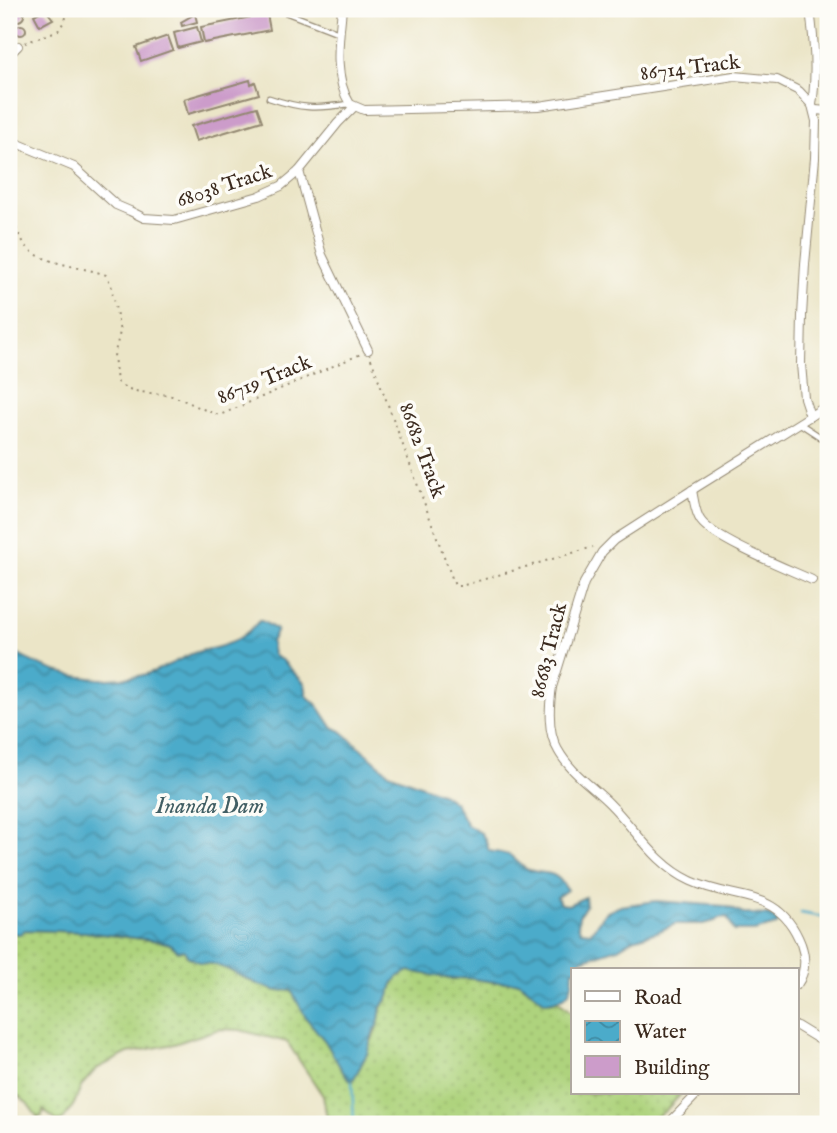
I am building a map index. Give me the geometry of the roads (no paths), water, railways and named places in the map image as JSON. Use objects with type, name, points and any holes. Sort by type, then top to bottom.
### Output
[{"type":"street","points":[[342,9],[339,34],[340,71],[346,97],[352,105]]},
{"type":"street","points":[[810,9],[816,51],[815,158],[804,264],[802,316],[802,375],[804,398],[810,416]]},
{"type":"street","points":[[9,55],[18,46]]},
{"type":"street","name":"86714 Track","points":[[352,105],[364,110],[539,106],[734,76],[777,80],[799,91],[814,108]]},
{"type":"street","name":"68038 Track","points":[[9,140],[74,167],[116,205],[144,218],[174,220],[259,196],[281,186],[299,172],[352,105]]},
{"type":"street","points":[[814,108],[828,111]]},
{"type":"street","points":[[299,172],[322,255],[368,351]]},
{"type":"street","name":"86683 Track","points":[[798,983],[804,970],[804,958],[797,936],[783,914],[766,903],[690,881],[664,864],[615,809],[568,765],[556,748],[550,718],[552,687],[584,583],[602,552],[614,540],[828,405]]},
{"type":"street","points":[[692,490],[697,513],[702,522],[716,534],[812,580]]},
{"type":"street","points":[[798,1027],[828,1045]]},
{"type":"street","points":[[668,1124],[697,1094]]},
{"type":"lane","points":[[277,9],[339,34]]},
{"type":"lane","points":[[269,98],[298,107],[316,109],[352,105]]},
{"type":"lane","points":[[799,423],[828,442]]},
{"type":"water","name":"Inanda Dam","points":[[260,620],[277,630],[271,642],[273,655],[283,661],[305,684],[307,696],[318,706],[332,727],[341,731],[389,773],[443,794],[455,803],[467,825],[481,833],[489,851],[509,855],[526,869],[559,878],[567,890],[557,897],[560,904],[568,905],[585,897],[586,905],[579,916],[578,926],[581,931],[591,932],[605,913],[620,906],[656,901],[725,906],[743,914],[769,915],[779,920],[777,925],[754,931],[734,931],[727,917],[704,924],[675,924],[581,960],[578,968],[571,968],[571,987],[568,994],[545,1002],[519,982],[452,979],[409,971],[398,977],[388,999],[381,1007],[378,1026],[352,1082],[306,1018],[291,990],[277,991],[257,984],[227,969],[201,963],[188,957],[184,950],[178,951],[170,944],[159,941],[85,932],[25,930],[20,934],[9,933],[9,649],[38,665],[71,675],[122,678],[160,669],[197,652],[228,644],[245,634]]},
{"type":"waterway","points":[[801,913],[828,918]]},
{"type":"waterway","points":[[352,1082],[354,1124]]}]
